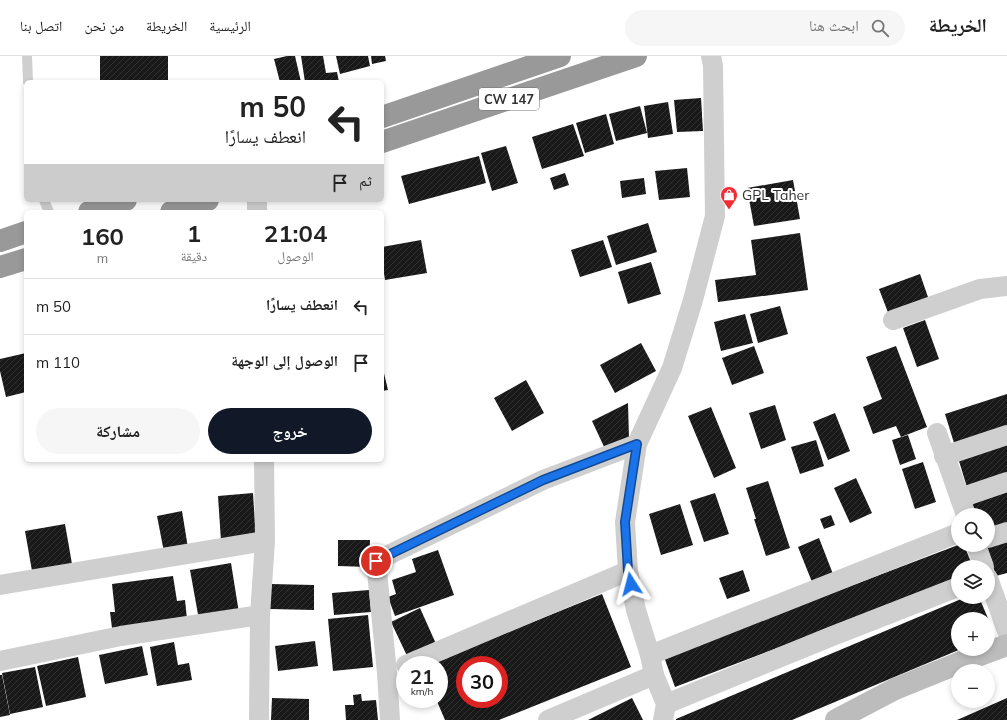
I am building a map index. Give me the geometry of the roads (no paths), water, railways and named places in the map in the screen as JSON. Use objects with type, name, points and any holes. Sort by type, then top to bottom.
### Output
[{"type":"highway","name":"CW 147","points":[[384,116],[560,56]]},
{"type":"highway","name":"CW 147","points":[[384,141],[636,56]]},
{"type":"highway","points":[[95,210],[120,202]]},
{"type":"highway","points":[[177,210],[202,202]]},
{"type":"highway","points":[[0,240],[24,233]]},
{"type":"highway","points":[[0,267],[24,260]]},
{"type":"street","points":[[711,56],[713,66],[715,216],[693,300],[672,368],[637,444],[625,522],[628,571],[636,610],[665,712],[830,637],[951,590]]},
{"type":"street","points":[[893,320],[980,289],[1007,286]]},
{"type":"street","points":[[937,433],[963,506],[1007,482]]},
{"type":"street","points":[[944,456],[1007,435]]},
{"type":"street","points":[[396,656],[376,561],[543,480],[637,444]]},
{"type":"street","points":[[259,720],[260,615],[265,541],[264,462]]},
{"type":"street","points":[[995,536],[1007,532]]},
{"type":"street","points":[[650,655],[951,536]]},
{"type":"street","points":[[0,585],[265,541]]},
{"type":"street","points":[[427,656],[628,571]]},
{"type":"street","points":[[995,583],[1007,631]]},
{"type":"street","points":[[0,661],[121,636],[260,615]]},
{"type":"street","points":[[836,720],[895,689],[964,660],[1007,645]]},
{"type":"street","points":[[548,720],[654,675]]},
{"type":"street","points":[[390,720],[396,685]]},
{"type":"lane","points":[[27,56],[28,80]]},
{"type":"place","name":"GPL Taher","points":[[729,210]]}]
